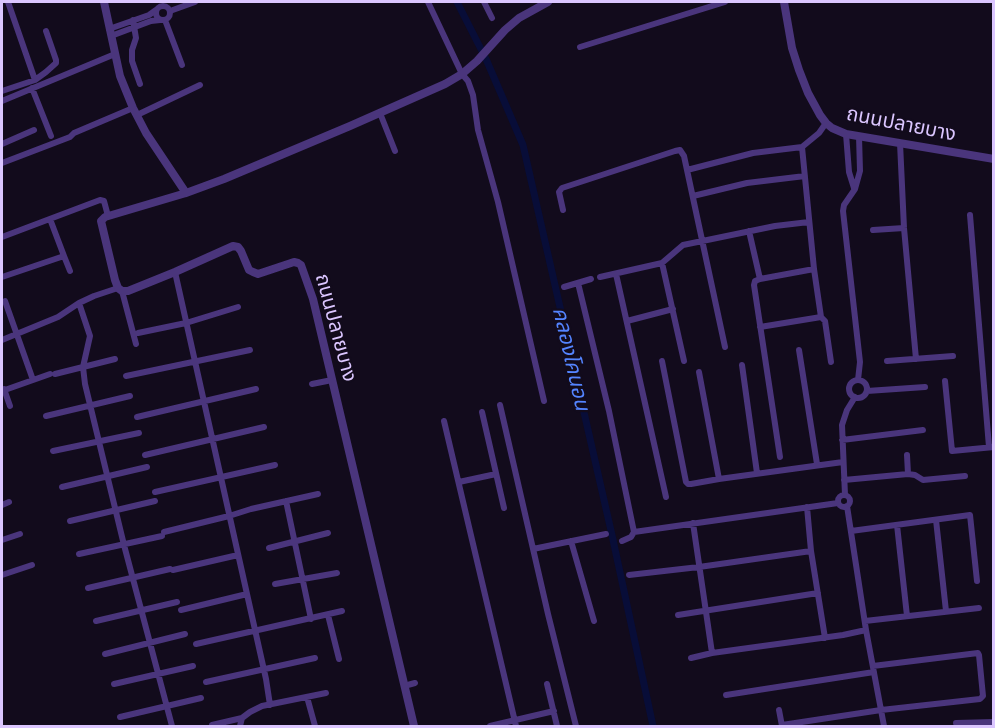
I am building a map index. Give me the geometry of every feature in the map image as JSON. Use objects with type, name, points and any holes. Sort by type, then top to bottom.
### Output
[{"type":"street","points":[[8,2],[34,80]]},
{"type":"street","points":[[104,2],[120,76],[135,111],[146,134],[186,193]]},
{"type":"street","points":[[110,33],[134,24],[163,6],[170,10],[195,2]]},
{"type":"street","points":[[428,2],[473,95],[478,130],[501,213],[544,401]]},
{"type":"street","points":[[484,2],[492,18]]},
{"type":"street","points":[[136,344],[102,219],[224,179],[445,84],[462,74],[477,61],[519,18],[548,2]]},
{"type":"street","points":[[580,47],[726,2]]},
{"type":"street","name":"ถนนปลายบาง","points":[[784,2],[792,48],[799,70],[820,115],[832,128],[846,134],[993,159]]},
{"type":"street","points":[[156,10],[156,16],[163,20],[182,65]]},
{"type":"street","points":[[134,24],[163,20],[170,16],[170,10]]},
{"type":"street","points":[[134,24],[136,38],[132,50],[132,61],[140,84]]},
{"type":"street","points":[[2,91],[34,80],[56,62],[46,31]]},
{"type":"street","points":[[2,101],[114,54]]},
{"type":"street","points":[[2,163],[70,137],[83,129],[200,86]]},
{"type":"street","points":[[32,88],[51,136]]},
{"type":"street","points":[[380,113],[395,151]]},
{"type":"street","points":[[687,170],[753,153],[802,147],[819,133],[826,123]]},
{"type":"street","points":[[2,146],[34,130]]},
{"type":"street","points":[[846,134],[849,172],[855,189]]},
{"type":"street","points":[[858,380],[860,362],[843,211],[844,205],[855,189],[860,171],[859,136]]},
{"type":"street","points":[[900,142],[903,228],[916,359]]},
{"type":"street","points":[[802,147],[814,269],[831,362]]},
{"type":"street","points":[[563,210],[560,192],[562,188],[680,150],[693,196],[725,347]]},
{"type":"street","points":[[693,196],[747,183],[804,176]]},
{"type":"street","points":[[2,237],[102,199],[108,216]]},
{"type":"street","points":[[945,381],[952,451],[991,447],[970,215]]},
{"type":"street","points":[[50,219],[70,271]]},
{"type":"street","points":[[600,277],[662,263],[683,245],[775,226],[809,222]]},
{"type":"street","points":[[873,230],[903,228]]},
{"type":"street","points":[[749,231],[760,279]]},
{"type":"street","name":"ถนนปลายบาง","points":[[120,289],[128,291],[233,246],[238,247],[241,251],[249,270],[258,274],[294,262],[298,263],[304,272],[313,299],[414,726]]},
{"type":"street","points":[[2,277],[64,256]]},
{"type":"street","points":[[662,263],[684,361]]},
{"type":"street","points":[[780,457],[754,285],[755,281],[760,279],[814,269]]},
{"type":"street","points":[[175,272],[270,705]]},
{"type":"street","points":[[616,274],[666,498]]},
{"type":"street","points":[[564,287],[591,279]]},
{"type":"street","points":[[578,283],[609,411],[634,532],[631,537],[622,541]]},
{"type":"street","points":[[2,340],[58,317],[94,296],[120,289]]},
{"type":"street","points":[[5,301],[33,380]]},
{"type":"street","points":[[79,303],[90,336],[83,367],[85,384],[124,545],[172,726]]},
{"type":"street","points":[[138,333],[186,323],[238,306]]},
{"type":"street","points":[[627,321],[673,309]]},
{"type":"street","points":[[760,327],[821,316]]},
{"type":"street","points":[[126,376],[250,350]]},
{"type":"street","points":[[799,350],[817,464]]},
{"type":"street","points":[[887,361],[953,356]]},
{"type":"street","points":[[10,406],[2,390],[52,374],[115,359]]},
{"type":"street","points":[[662,361],[686,482],[691,484],[718,478],[843,462]]},
{"type":"street","points":[[742,365],[757,473]]},
{"type":"street","points":[[699,372],[718,478]]},
{"type":"street","points":[[312,384],[332,380]]},
{"type":"street","points":[[867,391],[864,382],[858,380],[852,382],[849,387],[850,393],[855,397],[861,397],[867,391],[925,387]]},
{"type":"street","points":[[137,417],[256,389]]},
{"type":"street","points":[[46,416],[130,396]]},
{"type":"street","points":[[855,397],[842,425],[845,495],[850,500],[847,506],[866,630],[884,726]]},
{"type":"street","points":[[500,405],[576,726]]},
{"type":"street","points":[[482,412],[504,508]]},
{"type":"street","points":[[444,421],[515,724]]},
{"type":"street","points":[[145,455],[264,427]]},
{"type":"street","points":[[842,440],[923,430]]},
{"type":"street","points":[[53,451],[139,433]]},
{"type":"street","points":[[907,455],[908,474]]},
{"type":"street","points":[[155,492],[274,465]]},
{"type":"street","points":[[62,487],[147,467]]},
{"type":"street","points":[[459,482],[496,474]]},
{"type":"street","points":[[844,480],[908,474],[923,480],[965,476]]},
{"type":"street","points":[[79,554],[124,545],[252,509],[318,494]]},
{"type":"street","points":[[838,502],[839,498],[845,495]]},
{"type":"street","points":[[70,521],[155,501]]},
{"type":"street","points":[[286,501],[311,619]]},
{"type":"street","points":[[2,505],[9,502]]},
{"type":"street","points":[[634,532],[838,502]]},
{"type":"street","points":[[838,502],[841,506],[847,506]]},
{"type":"street","points":[[807,507],[811,551],[825,638]]},
{"type":"street","points":[[851,531],[970,515],[977,581]]},
{"type":"street","points":[[936,520],[946,611]]},
{"type":"street","points":[[693,523],[712,653]]},
{"type":"street","points":[[897,525],[907,616]]},
{"type":"street","points":[[269,548],[328,533]]},
{"type":"street","points":[[2,540],[21,534]]},
{"type":"street","points":[[533,549],[606,534]]},
{"type":"street","points":[[571,541],[594,621]]},
{"type":"street","points":[[629,575],[811,551]]},
{"type":"street","points":[[88,588],[238,555]]},
{"type":"street","points":[[2,575],[32,565]]},
{"type":"street","points":[[275,584],[337,573]]},
{"type":"street","points":[[678,615],[818,593]]},
{"type":"street","points":[[181,610],[247,594]]},
{"type":"street","points":[[96,621],[177,602]]},
{"type":"street","points":[[865,621],[979,608]]},
{"type":"street","points":[[196,644],[342,611]]},
{"type":"street","points":[[328,615],[339,659]]},
{"type":"street","points":[[691,658],[866,630]]},
{"type":"street","points":[[105,654],[185,634]]},
{"type":"street","points":[[726,695],[974,652],[979,655],[983,696],[980,699],[881,710],[782,726],[779,710]]},
{"type":"street","points":[[206,682],[315,658]]},
{"type":"street","points":[[114,684],[193,666]]},
{"type":"street","points":[[404,686],[415,683]]},
{"type":"street","points":[[547,684],[557,726]]},
{"type":"street","points":[[212,725],[242,718],[262,706],[326,693]]},
{"type":"street","points":[[307,697],[315,726]]},
{"type":"street","points":[[120,717],[201,698]]},
{"type":"street","points":[[490,726],[515,724],[554,711]]},
{"type":"street","points":[[240,726],[242,718]]},
{"type":"street","points":[[956,723],[993,722]]},
{"type":"waterway","name":"คลองโคนอน","points":[[457,2],[486,59],[523,145],[653,726]]}]
